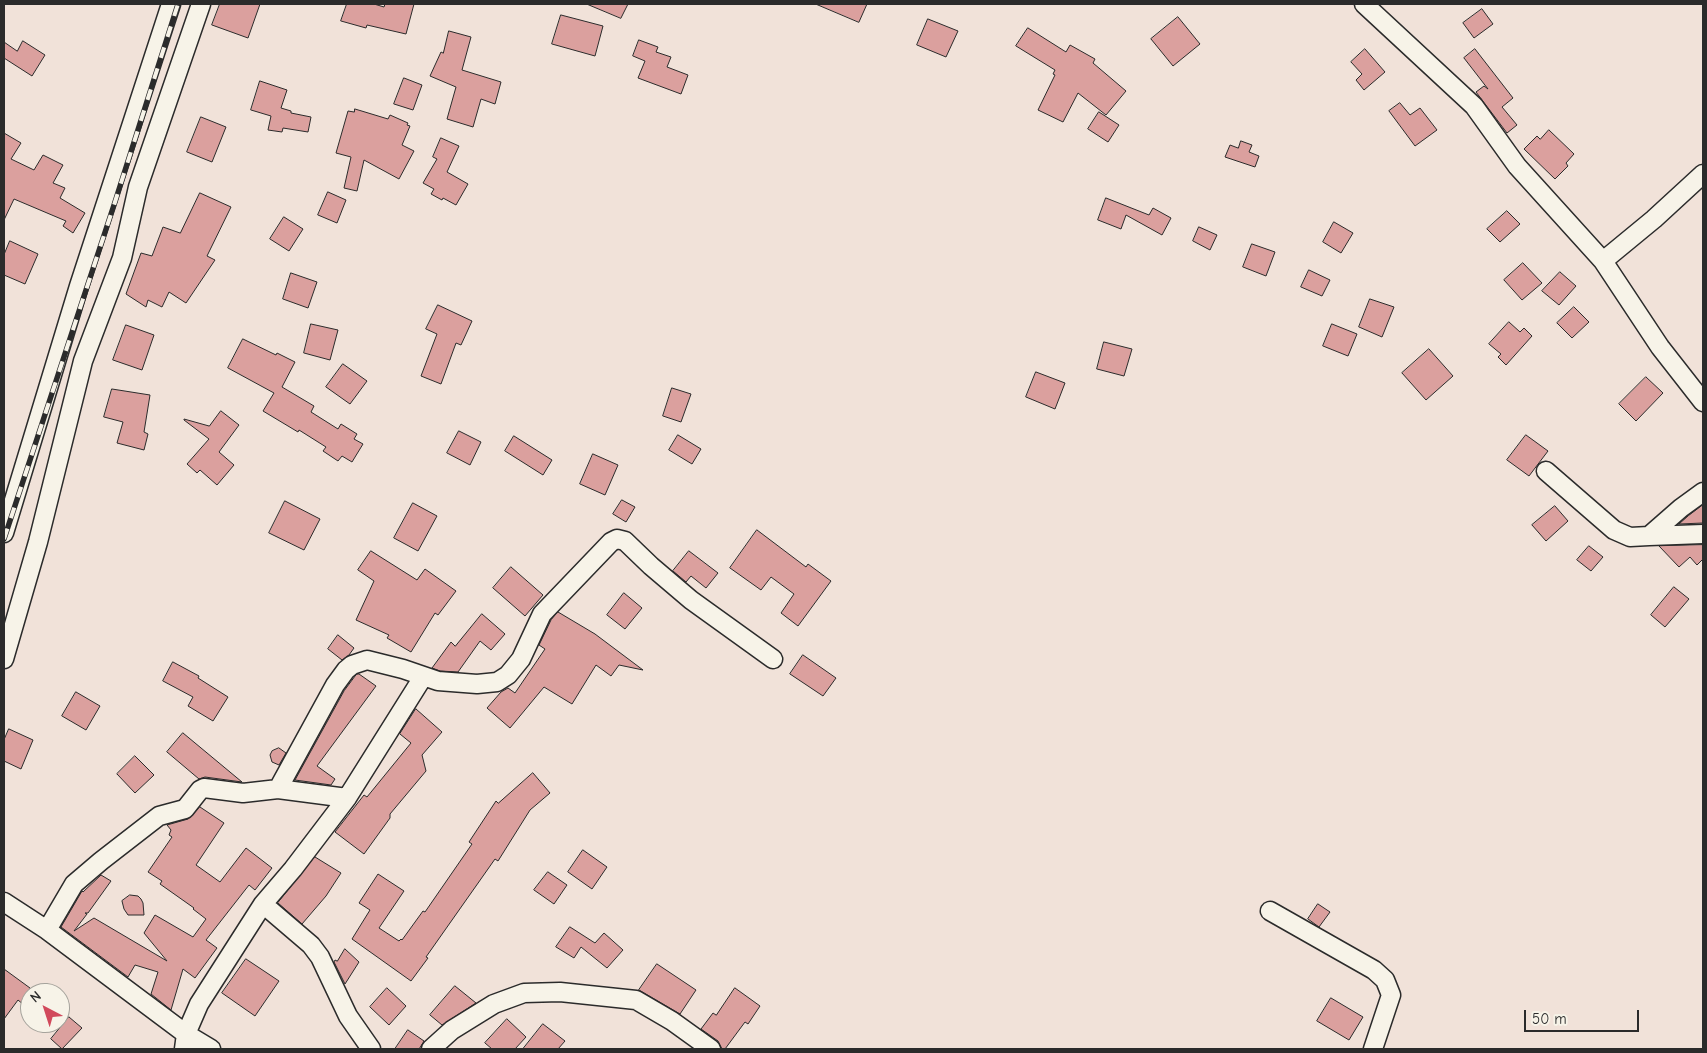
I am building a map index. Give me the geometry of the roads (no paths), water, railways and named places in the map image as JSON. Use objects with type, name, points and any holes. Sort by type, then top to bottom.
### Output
[{"type":"street","points":[[4,533],[79,286],[171,4]]},
{"type":"street","points":[[4,659],[38,542],[83,361],[122,258],[138,187],[201,4]]},
{"type":"street","points":[[1364,4],[1474,106],[1517,166],[1603,261],[1660,347],[1703,402]]},
{"type":"street","points":[[1603,261],[1654,219],[1703,174]]},
{"type":"street","points":[[1546,471],[1614,530],[1630,537],[1703,534]]},
{"type":"street","points":[[1649,536],[1703,492]]},
{"type":"street","points":[[278,789],[335,685],[352,665],[367,660],[454,684],[497,682],[508,675],[521,659],[542,614],[611,542],[617,539],[625,541],[691,600],[773,659]]},
{"type":"street","points":[[185,1042],[199,1004],[263,904],[293,869],[347,798],[423,677]]},
{"type":"street","points":[[47,930],[74,884],[116,848],[159,816],[185,809],[200,790],[204,788],[243,792],[278,789],[347,798]]},
{"type":"street","points":[[4,902],[47,930],[185,1042],[210,1049]]},
{"type":"street","points":[[263,904],[311,945],[320,957],[348,1016],[372,1049]]},
{"type":"street","points":[[1270,911],[1374,970],[1385,980],[1390,995],[1373,1049]]},
{"type":"street","points":[[431,1049],[452,1030],[494,1004],[524,993],[560,992],[636,1000],[672,1021],[711,1049]]},
{"type":"railway","points":[[4,539],[178,4]]}]
